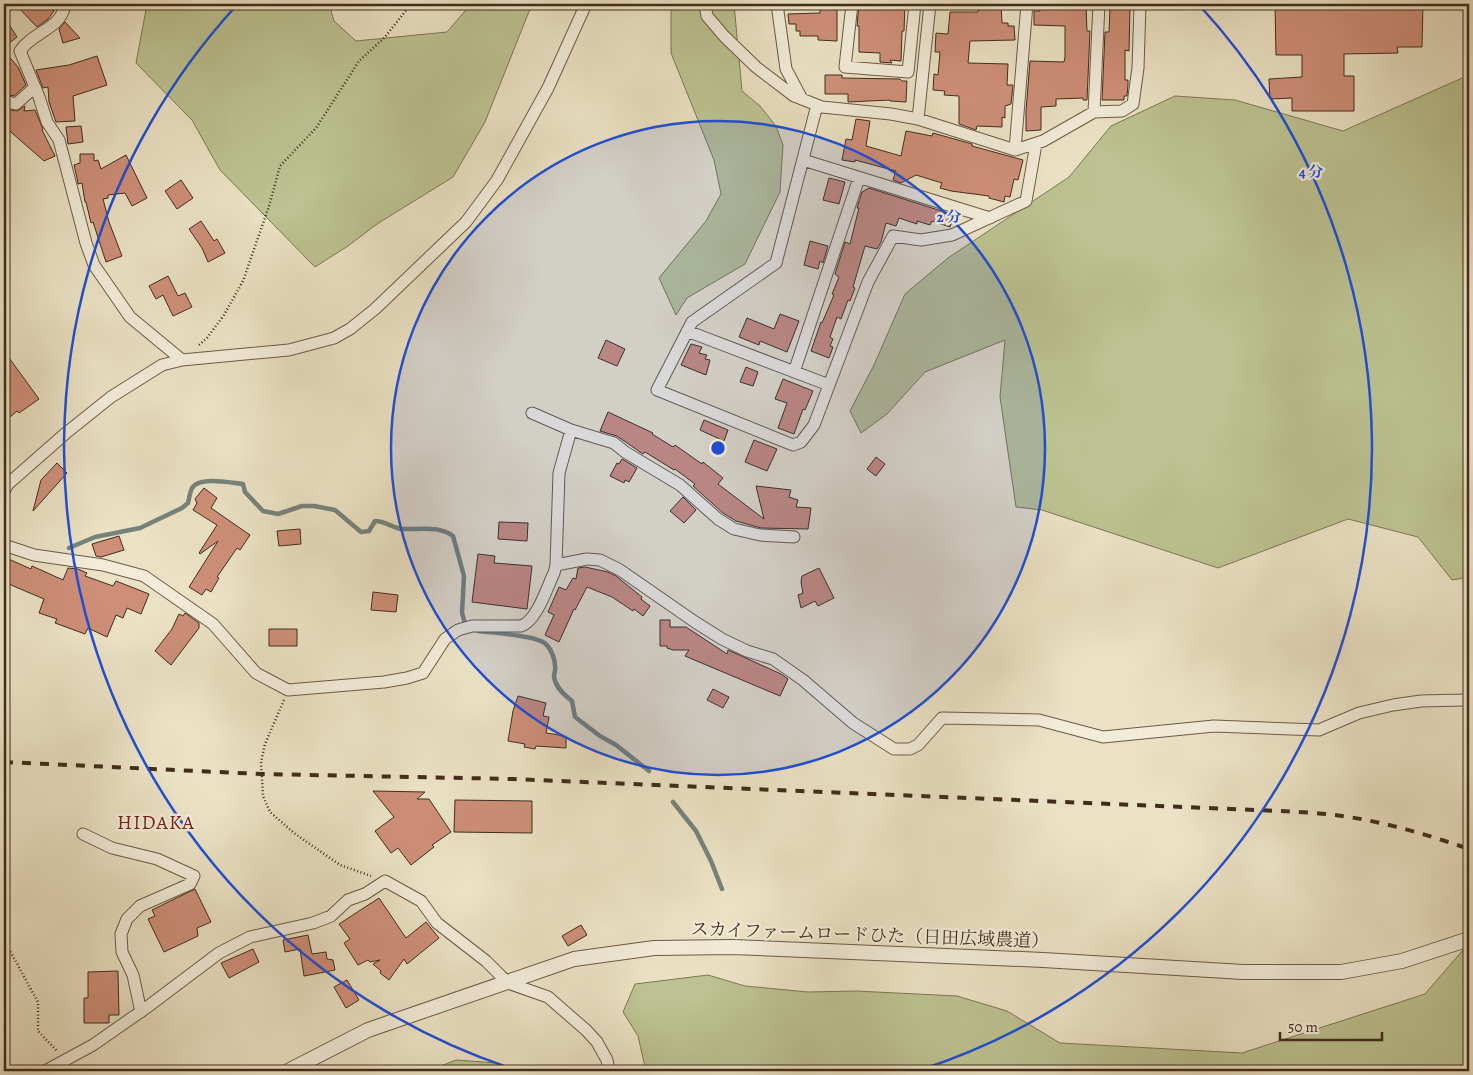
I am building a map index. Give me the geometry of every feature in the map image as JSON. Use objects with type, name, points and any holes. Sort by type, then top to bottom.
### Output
[{"type":"street","points":[[65,4],[64,10],[55,24],[24,45],[20,51],[47,122],[60,140],[86,243],[94,265],[130,316],[182,360]]},
{"type":"street","points":[[4,491],[8,484],[66,433],[111,397],[162,365],[182,360],[289,350],[325,341],[350,329],[375,309],[466,222],[497,180],[548,88],[586,4]]},
{"type":"street","points":[[705,4],[707,16],[724,36],[756,67],[802,100],[817,105],[918,119],[1015,150],[1036,144],[1094,112],[1122,111],[1133,104],[1138,68],[1140,4]]},
{"type":"street","points":[[777,4],[786,69],[802,100]]},
{"type":"street","points":[[852,4],[845,67],[908,72],[915,4]]},
{"type":"street","points":[[918,119],[930,4]]},
{"type":"street","points":[[1015,150],[1027,4]]},
{"type":"street","points":[[1094,112],[1099,4]]},
{"type":"street","points":[[4,101],[16,104],[35,87]]},
{"type":"street","points":[[817,105],[776,263],[692,322],[657,390],[794,445],[801,442],[814,425],[868,282],[893,236],[921,240],[952,235],[1026,201],[1036,144]]},
{"type":"street","points":[[803,160],[990,218]]},
{"type":"street","points":[[794,372],[859,178]]},
{"type":"street","points":[[688,331],[829,385]]},
{"type":"street","points":[[532,413],[571,430],[614,443],[624,452],[680,485],[718,519],[734,529],[760,535],[794,538]]},
{"type":"street","points":[[4,545],[34,555],[103,565],[144,576],[213,624],[256,673],[288,690],[384,682],[407,678],[423,672],[446,639],[458,630],[472,626],[515,627],[526,624],[537,609],[556,565],[559,473],[571,430]]},
{"type":"street","points":[[556,565],[587,559],[600,560],[620,570],[722,639],[773,659],[803,680],[853,723],[894,749],[910,749],[918,745],[942,718],[1040,720],[1103,737],[1214,726],[1319,730],[1359,713],[1393,705],[1421,701],[1463,700],[1469,697]]},
{"type":"street","points":[[83,834],[112,848],[157,859],[194,876],[190,884],[140,906],[127,919],[122,934],[122,952],[133,975],[141,1012]]},
{"type":"street","points":[[45,1071],[93,1045],[141,1012],[219,953],[250,937],[313,923],[330,916],[348,900],[365,894],[385,881],[421,901],[437,923],[486,961],[508,983],[548,997],[586,1030],[596,1042],[607,1060],[609,1071]]},
{"type":"street","name":"スカイファームロードひた（日田広域農道）","points":[[288,1071],[368,1030],[574,959],[654,948],[733,947],[1044,960],[1243,972],[1341,972],[1402,961],[1469,939]]},
{"type":"path","points":[[182,360],[208,338],[224,315],[243,281],[269,206],[280,166],[316,128],[359,61],[385,37],[411,4]]},
{"type":"path","points":[[288,690],[265,744],[260,762],[263,796],[270,812],[294,833],[340,865],[385,881]]},
{"type":"path","points":[[4,925],[5,942],[38,1002],[38,1031],[66,1060]]},
{"type":"green space","points":[[149,4],[329,4],[334,21],[356,41],[447,32],[471,4],[532,4],[485,122],[453,177],[377,224],[348,246],[315,267],[220,170],[192,120],[136,63],[146,10]]},
{"type":"green space","points":[[671,4],[734,4],[742,91],[760,106],[776,126],[783,145],[780,192],[745,264],[687,298],[676,315],[659,278],[706,221],[721,194],[714,160],[671,53]]},
{"type":"green space","points":[[1469,75],[1469,577],[1452,580],[1418,537],[1348,519],[1218,568],[1042,510],[1016,507],[1000,397],[1005,340],[925,372],[887,414],[861,433],[850,411],[874,365],[905,294],[948,258],[1069,177],[1111,126],[1175,96],[1235,100],[1343,131]]},
{"type":"green space","points":[[1469,943],[1469,1071],[646,1071],[638,1036],[623,1012],[635,984],[708,975],[745,986],[808,992],[856,991],[957,996],[1007,1011],[1060,1043],[1242,1053],[1425,994]]},
{"type":"green space","points":[[456,1060],[496,1063],[504,1071],[428,1071]]},
{"type":"building","points":[[15,4],[47,4],[54,11],[48,19],[37,27]]},
{"type":"building","points":[[820,4],[837,5],[837,41],[818,40],[818,36],[800,36],[800,31],[796,31],[796,24],[789,24],[788,14],[820,13]]},
{"type":"building","points":[[859,4],[905,4],[901,61],[890,60],[892,63],[880,62],[880,53],[859,52],[859,26],[857,26]]},
{"type":"building","points":[[978,4],[1001,4],[1002,23],[1014,26],[1015,40],[970,41],[968,63],[1008,64],[1007,85],[1013,85],[1011,104],[1005,106],[1005,118],[1002,117],[1002,127],[977,126],[976,130],[959,124],[959,96],[944,95],[945,91],[933,90],[934,74],[938,75],[940,52],[935,52],[936,33],[948,34],[950,12],[978,12]]},
{"type":"building","points":[[1039,4],[1086,4],[1087,31],[1090,31],[1087,100],[1083,100],[1083,98],[1056,99],[1056,106],[1041,107],[1041,130],[1026,131],[1030,61],[1064,62],[1065,57],[1065,26],[1034,25],[1034,11],[1040,11]]},
{"type":"building","points":[[1423,4],[1422,47],[1397,47],[1398,53],[1344,54],[1344,76],[1354,76],[1354,111],[1292,111],[1292,98],[1270,99],[1269,79],[1302,77],[1302,55],[1276,55],[1275,5]]},
{"type":"building","points":[[1110,8],[1130,8],[1129,51],[1125,50],[1125,80],[1128,80],[1128,85],[1127,96],[1124,96],[1124,100],[1102,100],[1105,32],[1109,32]]},
{"type":"building","points":[[4,17],[17,37],[4,47]]},
{"type":"building","points":[[65,22],[80,38],[63,43],[59,29]]},
{"type":"building","points":[[4,51],[18,67],[26,85],[14,96],[4,94]]},
{"type":"building","points":[[97,56],[107,85],[73,96],[75,121],[56,122],[49,102],[48,87],[43,88],[36,70],[69,65]]},
{"type":"building","points":[[825,75],[842,75],[842,78],[900,79],[907,81],[906,102],[890,100],[848,102],[848,94],[825,94]]},
{"type":"building","points":[[25,106],[24,111],[35,110],[42,130],[55,156],[44,161],[4,126],[4,109],[17,111]]},
{"type":"building","points":[[856,119],[870,121],[866,146],[901,156],[906,131],[932,136],[933,133],[1023,160],[1018,180],[1014,179],[1010,197],[1005,196],[1004,202],[989,198],[989,196],[940,188],[942,183],[916,175],[901,183],[893,180],[896,171],[855,160],[855,162],[842,160],[846,139],[852,140]]},
{"type":"building","points":[[81,126],[83,142],[68,144],[66,127]]},
{"type":"building","points":[[80,154],[94,154],[94,161],[98,160],[101,169],[126,155],[147,198],[132,206],[125,193],[108,195],[108,198],[103,199],[109,222],[122,256],[106,262],[93,222],[91,223],[82,183],[78,184],[74,165],[80,163]]},
{"type":"building","points":[[829,178],[845,182],[839,204],[823,200]]},
{"type":"building","points":[[181,180],[193,198],[177,209],[165,191]]},
{"type":"building","points":[[869,188],[954,215],[950,227],[932,221],[930,225],[917,221],[917,224],[899,218],[896,226],[886,223],[877,249],[865,246],[850,301],[848,300],[841,319],[837,317],[830,337],[833,339],[830,346],[833,347],[829,358],[811,351],[821,322],[834,295],[832,294],[839,277],[835,274],[845,242],[850,244],[862,192]]},
{"type":"building","points":[[201,221],[214,241],[217,239],[225,253],[208,262],[202,248],[189,229]]},
{"type":"building","points":[[810,241],[828,246],[823,263],[820,261],[818,269],[804,265]]},
{"type":"building","points":[[168,276],[178,296],[185,293],[192,307],[173,316],[163,295],[156,299],[149,286]]},
{"type":"building","points":[[780,314],[799,321],[787,352],[760,341],[759,345],[739,337],[747,318],[774,329]]},
{"type":"building","points":[[606,340],[625,349],[617,366],[598,358]]},
{"type":"building","points":[[691,344],[702,347],[699,353],[707,355],[705,359],[710,360],[706,375],[681,365]]},
{"type":"building","points":[[4,351],[39,399],[19,413],[17,411],[4,422]]},
{"type":"building","points":[[746,367],[758,372],[753,386],[740,382]]},
{"type":"building","points":[[783,379],[813,391],[805,410],[803,409],[794,434],[778,428],[787,403],[775,399]]},
{"type":"building","points":[[608,412],[653,433],[673,447],[675,445],[702,464],[703,462],[723,478],[718,484],[764,519],[756,486],[791,490],[789,497],[798,500],[796,507],[811,508],[808,529],[761,528],[736,521],[723,513],[693,486],[695,484],[675,469],[645,452],[643,454],[617,436],[600,431]]},
{"type":"building","points":[[704,420],[728,430],[724,441],[700,430]]},
{"type":"building","points":[[754,440],[777,449],[767,471],[745,462]]},
{"type":"building","points":[[876,457],[885,464],[876,476],[867,469]]},
{"type":"building","points":[[622,459],[637,468],[629,482],[625,480],[624,483],[610,476],[617,463],[619,464]]},
{"type":"building","points":[[57,463],[67,473],[33,511],[41,480]]},
{"type":"building","points":[[204,488],[217,498],[211,508],[250,535],[240,550],[237,548],[217,577],[219,578],[211,592],[206,589],[202,595],[189,587],[218,541],[199,553],[217,525],[193,510],[197,503],[195,499]]},
{"type":"building","points":[[683,497],[696,510],[684,523],[670,511]]},
{"type":"building","points":[[499,522],[528,523],[527,541],[498,539]]},
{"type":"building","points":[[300,529],[301,544],[279,546],[277,531]]},
{"type":"building","points":[[119,536],[124,550],[101,557],[96,556],[92,544]]},
{"type":"building","points":[[478,554],[495,556],[494,563],[532,566],[527,609],[472,602]]},
{"type":"building","points":[[4,557],[31,569],[32,566],[63,580],[68,568],[78,569],[87,573],[85,576],[113,586],[116,581],[149,594],[141,614],[127,608],[123,618],[116,615],[107,637],[88,628],[85,634],[55,623],[57,619],[39,613],[44,599],[4,582]]},
{"type":"building","points":[[585,567],[608,572],[616,576],[650,606],[643,616],[612,597],[587,587],[574,609],[559,642],[545,635],[554,615],[548,612],[559,587],[566,590],[573,578],[576,579],[578,568]]},
{"type":"building","points":[[819,568],[834,598],[818,606],[815,601],[801,608],[798,595],[803,593],[802,576]]},
{"type":"building","points":[[373,592],[398,595],[396,612],[371,610]]},
{"type":"building","points":[[185,613],[199,623],[199,628],[171,665],[155,651],[172,629],[179,614],[183,616]]},
{"type":"building","points":[[660,620],[670,620],[670,627],[686,627],[727,654],[728,650],[781,674],[788,679],[780,696],[685,656],[689,650],[673,650],[667,648],[667,646],[660,646]]},
{"type":"building","points":[[269,629],[297,629],[297,646],[269,646]]},
{"type":"building","points":[[713,689],[729,697],[723,708],[707,700]]},
{"type":"building","points":[[518,696],[546,703],[543,716],[549,717],[546,733],[566,738],[566,748],[536,746],[535,749],[524,747],[525,744],[508,741],[513,711]]},
{"type":"building","points":[[373,791],[425,792],[417,799],[429,799],[451,832],[432,845],[434,847],[411,865],[398,848],[391,853],[375,831],[394,817]]},
{"type":"building","points":[[455,800],[532,801],[532,833],[454,832]]},
{"type":"building","points":[[195,889],[211,922],[197,928],[198,936],[164,952],[148,919],[155,916],[152,910]]},
{"type":"building","points":[[379,898],[406,938],[426,922],[439,938],[407,964],[404,959],[389,980],[373,964],[380,960],[370,962],[368,960],[358,965],[344,943],[350,939],[339,924]]},
{"type":"building","points":[[581,925],[587,935],[568,946],[562,936]]},
{"type":"building","points":[[308,935],[312,954],[326,952],[327,959],[333,960],[335,970],[304,976],[300,949],[285,952],[283,940]]},
{"type":"building","points":[[253,949],[259,962],[229,978],[221,963]]},
{"type":"building","points":[[118,971],[119,1015],[109,1015],[109,1023],[84,1023],[84,998],[88,998],[88,972]]},
{"type":"building","points":[[347,980],[359,1000],[346,1008],[334,987]]},
{"type":"waterway","points":[[69,548],[95,537],[140,528],[182,508],[188,503],[192,488],[201,482],[216,481],[243,484],[245,492],[263,511],[278,514],[302,506],[314,506],[335,510],[361,532],[369,531],[375,521],[402,529],[441,530],[453,536],[464,576],[462,613],[466,627]]},
{"type":"waterway","points":[[478,631],[530,638],[546,644],[554,659],[555,681],[561,691],[572,701],[575,717],[600,736],[616,745],[649,771]]},
{"type":"waterway","points":[[673,802],[696,831],[722,889]]},
{"type":"railway","points":[[4,762],[261,774],[513,779],[1303,812],[1334,815],[1391,825],[1469,849]]},
{"type":"district","name":"HIDAKA","points":[[156,822]]}]
